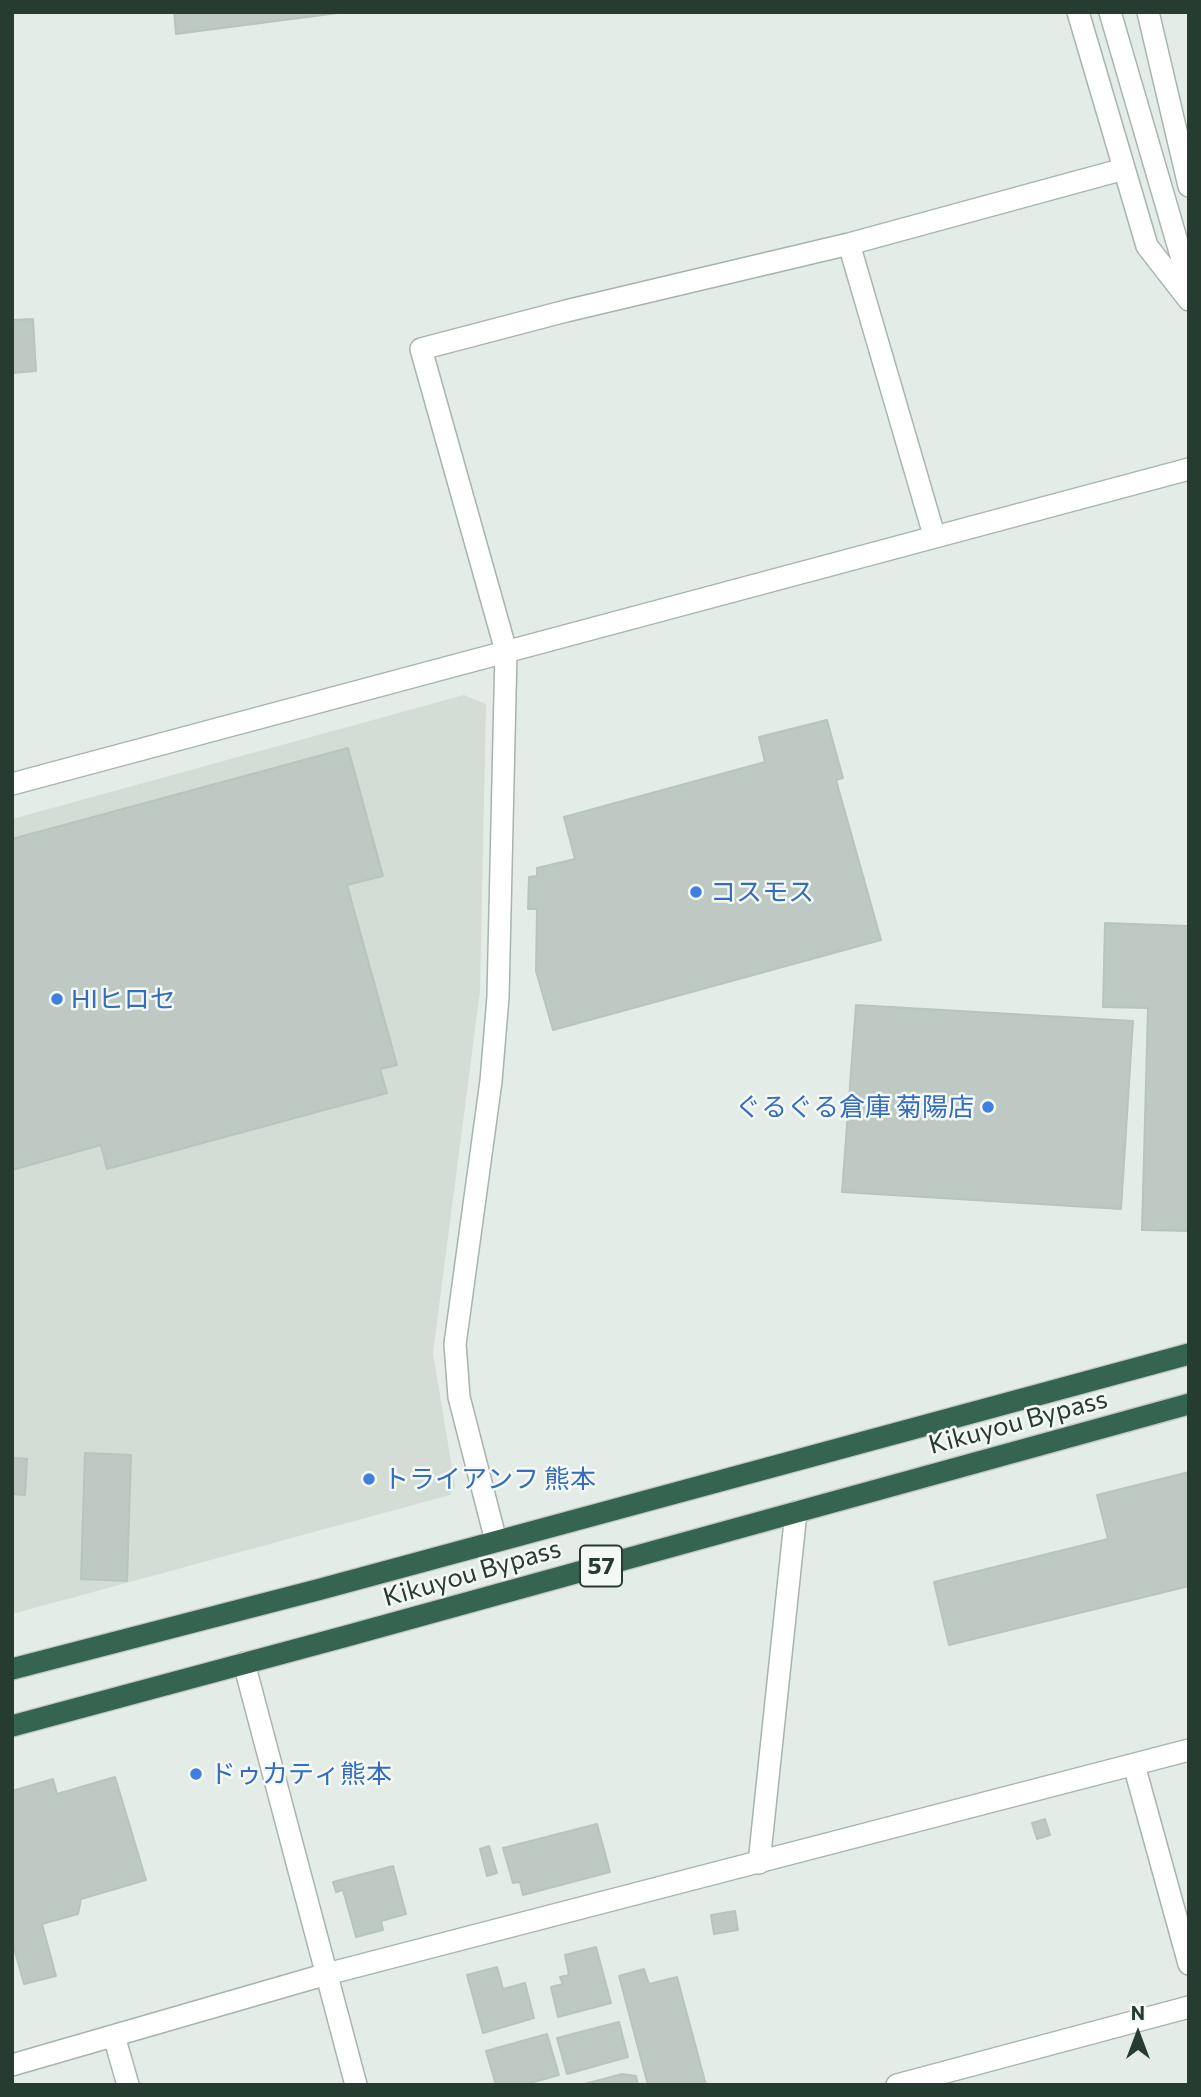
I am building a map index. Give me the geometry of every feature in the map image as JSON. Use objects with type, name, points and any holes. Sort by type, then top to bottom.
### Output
[{"type":"highway","name":"Kikuyou Bypass","points":[[12,1669],[1189,1354]]},
{"type":"highway","name":"Kikuyou Bypass","points":[[12,1726],[1189,1404]]},
{"type":"street","points":[[1078,12],[1147,246],[1189,300]]},
{"type":"street","points":[[1148,12],[1189,186]]},
{"type":"street","points":[[1112,19],[1189,284]]},
{"type":"street","points":[[496,1541],[459,1396],[455,1344],[491,1081],[499,997],[506,651],[421,349],[566,311],[849,244],[1124,169]]},
{"type":"street","points":[[849,244],[934,536]]},
{"type":"street","points":[[12,784],[1189,469]]},
{"type":"street","points":[[759,1863],[796,1512]]},
{"type":"street","points":[[244,1664],[356,2085]]},
{"type":"street","points":[[12,2065],[327,1974],[1189,1750]]},
{"type":"street","points":[[1134,1765],[1189,1964]]},
{"type":"street","points":[[897,2085],[1189,2007]]},
{"type":"street","points":[[114,2035],[128,2085]]},
{"type":"shaded area","points":[[464,695],[486,704],[480,991],[433,1353],[455,1486],[450,1495],[12,1614],[12,819]]},
{"type":"building","points":[[174,12],[346,12],[176,34]]},
{"type":"building","points":[[33,319],[36,371],[12,373],[12,320]]},
{"type":"building","points":[[827,720],[843,778],[836,780],[881,940],[553,1030],[536,971],[537,909],[528,909],[529,877],[537,876],[537,868],[575,859],[564,817],[765,762],[759,737]]},
{"type":"building","points":[[348,748],[383,876],[347,885],[397,1065],[380,1069],[387,1093],[107,1169],[101,1145],[12,1170],[12,839]]},
{"type":"building","points":[[1105,923],[1189,926],[1189,1231],[1142,1230],[1148,1008],[1103,1007]]},
{"type":"building","name":"ぐるぐる倉庫 菊陽店","points":[[856,1005],[1133,1021],[1121,1209],[842,1192]]},
{"type":"building","points":[[85,1453],[131,1455],[127,1581],[81,1579]]},
{"type":"building","points":[[12,1458],[27,1459],[25,1495],[12,1494]]},
{"type":"building","points":[[1189,1472],[1189,1586],[949,1645],[934,1582],[1108,1539],[1097,1495]]},
{"type":"building","points":[[115,1777],[146,1880],[81,1899],[78,1914],[42,1924],[56,1976],[24,1984],[12,1941],[12,1791],[53,1779],[57,1794]]},
{"type":"building","points":[[1045,1819],[1050,1835],[1037,1839],[1032,1823]]},
{"type":"building","points":[[597,1824],[610,1872],[523,1895],[520,1882],[513,1883],[503,1848]]},
{"type":"building","points":[[489,1846],[497,1873],[487,1876],[480,1849]]},
{"type":"building","points":[[393,1866],[406,1914],[381,1921],[383,1930],[356,1937],[343,1890],[336,1892],[333,1882]]},
{"type":"building","points":[[735,1911],[738,1930],[714,1934],[711,1915]]},
{"type":"building","points":[[596,1947],[611,2003],[558,2017],[551,1987],[563,1984],[560,1977],[569,1975],[565,1955]]},
{"type":"building","points":[[497,1967],[503,1989],[525,1983],[534,2018],[483,2033],[467,1975]]},
{"type":"building","points":[[644,1969],[649,1984],[677,1977],[706,2085],[648,2085],[619,1976]]},
{"type":"building","points":[[619,2022],[628,2057],[567,2074],[557,2038]]},
{"type":"building","points":[[547,2034],[559,2075],[523,2085],[496,2085],[486,2051]]},
{"type":"building","points":[[622,2074],[636,2076],[638,2085],[581,2085]]},
{"type":"place","name":"コスモス","points":[[696,892]]},
{"type":"place","name":"HIヒロセ","points":[[57,999]]},
{"type":"place","name":"ぐるぐる倉庫 菊陽店","points":[[988,1107]]},
{"type":"place","name":"トライアンフ 熊本","points":[[369,1479]]},
{"type":"place","name":"ドゥカティ熊本","points":[[196,1774]]}]
